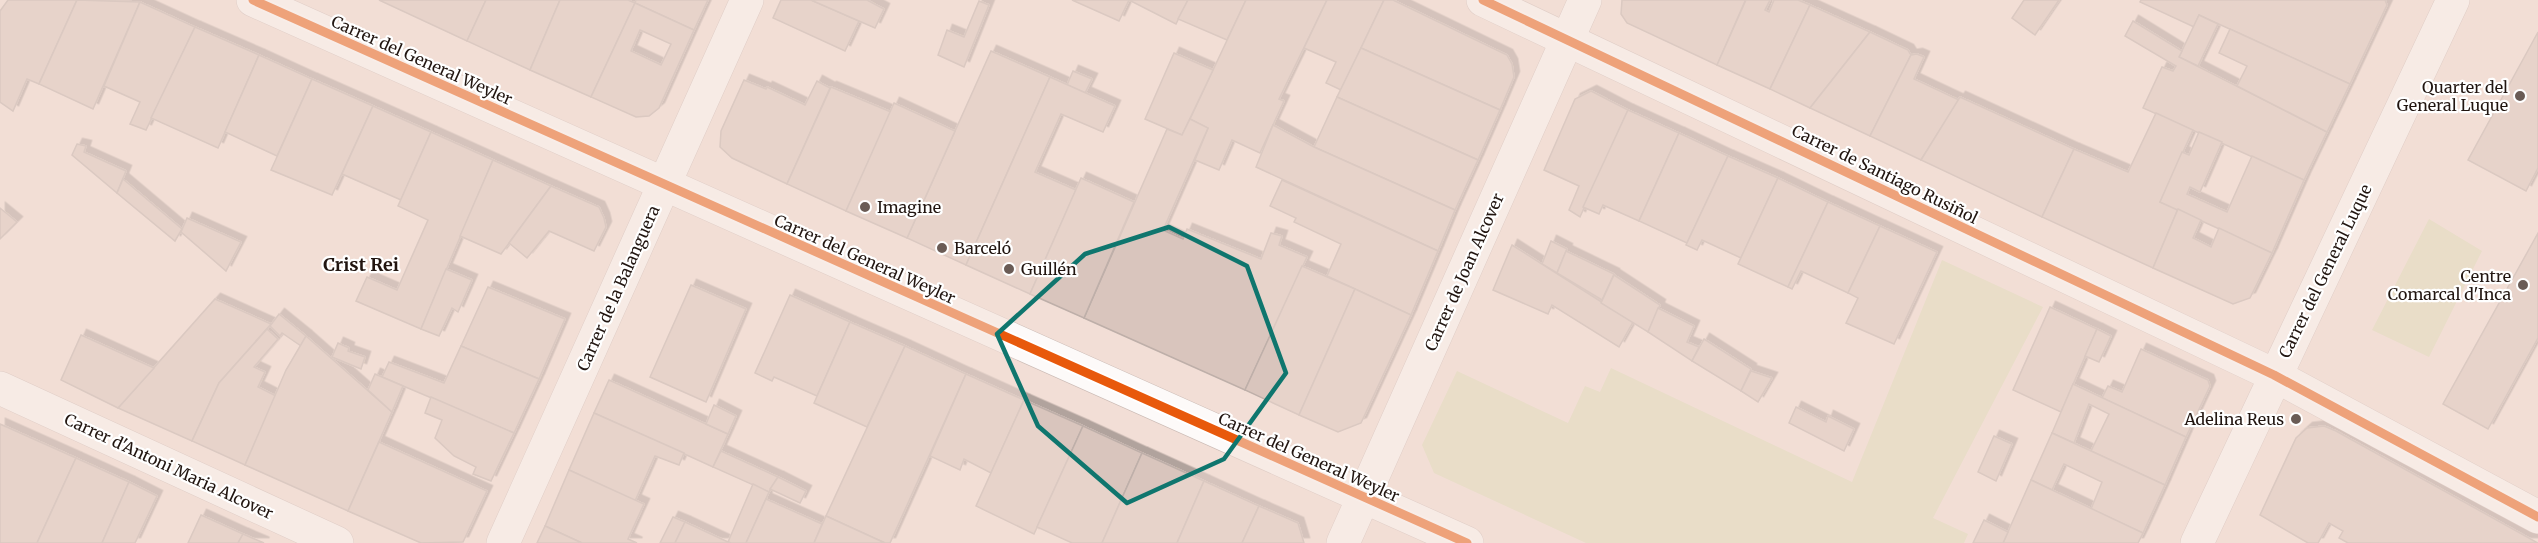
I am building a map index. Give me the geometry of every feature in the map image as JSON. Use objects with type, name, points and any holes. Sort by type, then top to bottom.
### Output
[{"type":"street","name":"Carrer del General Weyler","points":[[253,0],[1467,543]]},
{"type":"street","name":"Carrer de la Balanguera","points":[[503,543],[747,0]]},
{"type":"street","name":"Carrer de Santiago Rusiñol","points":[[1484,0],[2274,375],[2538,517]]},
{"type":"street","name":"Carrer de Joan Alcover","points":[[1343,543],[1585,0]]},
{"type":"street","name":"Carrer del General Luque","points":[[2197,543],[2274,375],[2453,0]]},
{"type":"street","name":"Carrer d'Antoni Maria Alcover","points":[[0,388],[337,543]]},
{"type":"highlighted area","points":[[1169,227],[1247,266],[1286,373],[1224,459],[1127,503],[1038,426],[997,334],[1085,254]]},
{"type":"shaded area","points":[[2429,219],[2482,251],[2429,357],[2372,330]]},
{"type":"shaded area","points":[[1942,260],[2043,307],[1933,518],[1968,534],[1964,543],[1586,543],[1434,473],[1422,445],[1457,371],[1568,423],[1585,386],[1600,392],[1611,368],[1852,482]]},
{"type":"building","points":[[8,0],[77,0],[39,84],[27,79],[13,111],[0,102],[0,11]]},
{"type":"building","points":[[77,0],[140,2],[93,109],[39,84]]},
{"type":"building","points":[[379,0],[486,0],[467,41]]},
{"type":"building","points":[[486,0],[560,0],[530,70],[467,41]]},
{"type":"building","points":[[560,0],[628,0],[635,3],[591,97],[530,70]]},
{"type":"building","points":[[636,0],[708,0],[694,30],[635,3]]},
{"type":"building","points":[[781,0],[811,0],[859,21],[845,51],[773,18]]},
{"type":"building","points":[[811,0],[867,0],[884,9],[875,28]]},
{"type":"building","points":[[1072,0],[1129,0],[1119,21]]},
{"type":"building","points":[[1129,0],[1188,0],[1176,24]]},
{"type":"building","points":[[1188,0],[1246,0],[1227,40],[1178,19]]},
{"type":"building","points":[[1246,0],[1327,0],[1279,99],[1284,101],[1260,153],[1232,140],[1219,170],[1195,160],[1208,128],[1190,119]]},
{"type":"building","points":[[1327,0],[1384,0],[1341,90],[1326,83],[1336,62],[1304,48]]},
{"type":"building","points":[[1384,0],[1393,0],[1507,55],[1512,64],[1514,77],[1500,110],[1361,48]]},
{"type":"building","points":[[1622,0],[1745,1],[1717,65],[1627,23],[1621,14]]},
{"type":"building","points":[[1746,0],[1770,0],[1765,10],[1769,12],[1774,0],[1798,0],[1810,5],[1770,89],[1717,65]]},
{"type":"building","points":[[2024,0],[2059,0],[2035,35],[2012,18]]},
{"type":"building","points":[[2141,0],[2385,0],[2387,5],[2350,84],[2199,15],[2194,27],[2140,2]]},
{"type":"building","points":[[979,1],[989,5],[964,67],[938,55],[947,30],[964,37]]},
{"type":"building","points":[[140,2],[195,27],[146,130],[130,124],[140,102],[104,86]]},
{"type":"building","points":[[635,3],[694,30],[659,108],[649,116],[636,117],[591,97]],"holes":[[[640,30],[671,44],[661,65],[631,51]]]},
{"type":"building","points":[[1810,5],[1870,32],[1810,108],[1770,89]]},
{"type":"building","points":[[2199,15],[2218,24],[2198,66],[2179,57]]},
{"type":"building","points":[[2133,21],[2182,51],[2179,57],[2327,132],[2304,180],[2143,108],[2162,67],[2173,71],[2176,66],[2125,36]]},
{"type":"building","points":[[195,27],[259,55],[218,148],[151,118]]},
{"type":"building","points":[[2230,29],[2350,84],[2327,132],[2237,86],[2247,66],[2219,53]]},
{"type":"building","points":[[1870,32],[1908,50],[1911,55],[1870,136],[1810,108]]},
{"type":"building","name":"Quarter del General Luque","points":[[2538,32],[2538,168],[2526,191],[2468,160]]},
{"type":"building","points":[[1361,48],[1500,110],[1478,160],[1337,97]]},
{"type":"building","points":[[991,51],[1050,77],[966,265],[907,238]]},
{"type":"building","points":[[1174,53],[1213,70],[1182,135],[1145,119]]},
{"type":"building","points":[[1917,54],[1924,57],[1914,79],[1959,100],[1921,160],[1870,136],[1911,55]]},
{"type":"building","points":[[259,55],[312,79],[277,156],[225,132]]},
{"type":"building","points":[[1073,71],[1092,79],[1085,93],[1067,85]]},
{"type":"building","points":[[1050,77],[1115,106],[1103,132],[1061,114],[1035,172],[1076,190],[1030,294],[966,265]]},
{"type":"building","points":[[312,79],[373,106],[332,195],[271,170]]},
{"type":"building","points":[[744,80],[766,89],[767,87],[805,105],[817,81],[830,88],[787,184],[732,158],[720,147],[721,131]]},
{"type":"building","points":[[831,87],[891,112],[846,211],[787,184]]},
{"type":"building","points":[[1591,91],[1628,110],[1580,217],[1569,210],[1579,186],[1544,170],[1575,99]]},
{"type":"building","points":[[1337,97],[1478,160],[1455,210],[1314,147]]},
{"type":"building","points":[[1960,97],[2074,149],[2042,217],[1921,160]]},
{"type":"building","points":[[894,103],[955,131],[907,238],[846,211]]},
{"type":"building","points":[[373,106],[431,132],[401,200],[342,174]]},
{"type":"building","points":[[1628,110],[1679,133],[1639,221],[1603,205],[1599,214],[1583,207]]},
{"type":"building","points":[[2156,113],[2193,130],[2160,202],[2178,209],[2153,268],[2042,217],[2074,149],[2128,172]]},
{"type":"building","points":[[1190,119],[1208,128],[1163,230],[1183,239],[1187,229],[1261,259],[1271,233],[1282,236],[1279,245],[1307,257],[1245,390],[1084,318],[1167,129],[1182,135]]},
{"type":"building","points":[[1273,125],[1314,147],[1455,210],[1438,251],[1256,167]]},
{"type":"building","points":[[431,132],[493,160],[421,329],[356,301],[367,277],[397,290],[428,220],[398,206]]},
{"type":"building","points":[[2199,132],[2222,142],[2200,192],[2190,187],[2187,194],[2227,212],[2252,156],[2304,180],[2272,253],[2160,202],[2182,152],[2189,155]]},
{"type":"building","points":[[1679,133],[1728,156],[1687,243],[1639,221]]},
{"type":"building","points":[[77,144],[86,146],[84,152],[126,171],[117,193],[72,155]]},
{"type":"building","points":[[1728,156],[1778,178],[1741,258],[1702,240],[1697,250],[1686,245]]},
{"type":"building","points":[[493,160],[551,186],[501,254],[460,236]]},
{"type":"building","points":[[1081,178],[1134,202],[1084,318],[1030,294]]},
{"type":"building","points":[[1778,178],[1828,202],[1788,287],[1738,264]]},
{"type":"building","points":[[123,179],[182,229],[175,241],[117,193]]},
{"type":"building","points":[[1282,180],[1438,251],[1411,315],[1327,276],[1341,244],[1294,222],[1296,218],[1270,206]]},
{"type":"building","points":[[551,186],[599,207],[606,227],[594,251],[549,231],[527,258],[509,243]]},
{"type":"building","points":[[1828,202],[1880,226],[1848,293],[1801,271],[1792,289],[1788,287]]},
{"type":"building","points":[[0,208],[17,222],[0,239]]},
{"type":"building","points":[[2178,209],[2201,220],[2193,238],[2211,247],[2219,228],[2272,253],[2250,298],[2233,304],[2153,268]]},
{"type":"building","points":[[187,218],[241,242],[226,271],[181,232]]},
{"type":"building","points":[[1880,226],[1937,252],[1894,344],[1846,323],[1858,298],[1848,293]]},
{"type":"building","name":"Centre Comarcal d'Inca","points":[[2538,233],[2538,338],[2488,429],[2443,404]]},
{"type":"building","points":[[1551,241],[1567,249],[1557,273],[1542,264]]},
{"type":"building","points":[[1512,245],[1633,322],[1619,347],[1552,305],[1548,314],[1493,290]]},
{"type":"building","points":[[1566,251],[1614,274],[1602,300],[1557,273]]},
{"type":"building","points":[[1302,266],[1355,289],[1299,415],[1245,390]]},
{"type":"building","points":[[446,269],[472,280],[458,312],[452,308],[439,336],[421,329]]},
{"type":"building","points":[[1614,275],[1660,305],[1648,332],[1601,303]]},
{"type":"building","points":[[691,285],[746,309],[706,402],[650,377]]},
{"type":"building","points":[[488,287],[565,319],[539,379],[461,346]]},
{"type":"building","points":[[1355,289],[1411,315],[1361,423],[1338,432],[1299,415]]},
{"type":"building","points":[[790,295],[850,322],[817,396],[774,377],[772,381],[755,373]]},
{"type":"building","points":[[215,299],[271,324],[219,383],[192,441],[118,408]]},
{"type":"building","points":[[2050,307],[2097,329],[2061,412],[2013,390]]},
{"type":"building","points":[[1658,308],[1694,326],[1687,342],[1699,347],[1692,361],[1648,332]]},
{"type":"building","points":[[279,314],[306,336],[301,346],[282,333],[280,336],[270,326]]},
{"type":"building","points":[[850,322],[905,346],[867,427],[814,403]]},
{"type":"building","points":[[267,329],[278,339],[254,367],[265,372],[258,387],[276,396],[245,465],[192,441],[219,383]]},
{"type":"building","points":[[2097,329],[2111,336],[2099,362],[2085,356]]},
{"type":"building","points":[[81,335],[154,368],[118,408],[61,380]]},
{"type":"building","points":[[306,336],[392,412],[348,511],[245,465],[286,370]]},
{"type":"building","points":[[1704,339],[1751,369],[1741,391],[1692,361]]},
{"type":"building","points":[[338,343],[349,348],[348,351],[365,357],[361,369],[332,357]]},
{"type":"building","points":[[461,346],[539,379],[514,433],[382,377],[389,362],[444,383]]},
{"type":"building","points":[[905,346],[966,374],[890,543],[885,543],[826,516]]},
{"type":"building","points":[[2141,349],[2208,380],[2210,386],[2186,437],[2102,398],[2108,386],[2122,392]]},
{"type":"building","points":[[1751,371],[1772,378],[1758,402],[1741,391]]},
{"type":"building","points":[[375,374],[403,386],[392,412],[368,390]]},
{"type":"building","points":[[966,374],[1024,400],[991,473],[964,459],[960,470],[930,456]]},
{"type":"building","points":[[609,380],[728,434],[713,467],[594,413]]},
{"type":"building","points":[[2073,384],[2186,437],[2165,485],[2091,451],[2109,414],[2089,404],[2074,443],[2052,433]]},
{"type":"building","points":[[431,397],[514,433],[491,481],[473,474],[476,467],[454,456],[435,438],[442,420],[425,413]]},
{"type":"building","points":[[1024,400],[1083,426],[1034,534],[976,506]]},
{"type":"building","points":[[714,405],[736,416],[728,434],[706,424]]},
{"type":"building","points":[[1796,407],[1826,422],[1828,416],[1854,429],[1844,451],[1789,423]]},
{"type":"building","points":[[594,413],[684,453],[679,465],[655,456],[635,501],[569,470]]},
{"type":"building","points":[[0,424],[76,458],[37,543],[0,543]]},
{"type":"building","points":[[1083,426],[1142,453],[1102,543],[1072,543],[1037,527]]},
{"type":"building","points":[[2324,426],[2538,543],[2348,543],[2339,538],[2343,531],[2329,523],[2318,543],[2308,543],[2260,515],[2296,438],[2307,428]]},
{"type":"building","points":[[2052,433],[2165,485],[2143,533],[2091,509],[2102,482],[2064,464],[2052,490],[2031,480]]},
{"type":"building","points":[[1994,436],[2012,444],[1996,481],[1978,472]]},
{"type":"building","points":[[379,442],[487,491],[463,542],[421,543],[348,511]]},
{"type":"building","points":[[721,451],[778,477],[769,492],[713,467]]},
{"type":"building","points":[[1142,453],[1204,481],[1177,543],[1102,543]]},
{"type":"building","points":[[76,458],[129,482],[102,543],[37,543]]},
{"type":"building","points":[[569,470],[644,504],[628,539],[637,543],[582,543],[545,526]]},
{"type":"building","points":[[778,477],[806,491],[800,503],[770,489]]},
{"type":"building","points":[[2031,480],[2143,533],[2138,543],[2003,543]]},
{"type":"building","points":[[1204,481],[1259,506],[1242,543],[1177,543]]},
{"type":"building","points":[[129,482],[157,496],[135,543],[102,543]]},
{"type":"building","points":[[753,484],[769,492],[746,543],[728,542]]},
{"type":"building","points":[[766,499],[822,524],[814,543],[746,543]]},
{"type":"building","points":[[1259,506],[1298,523],[1304,543],[1242,543]]},
{"type":"building","points":[[201,515],[243,534],[238,543],[188,543]]},
{"type":"building","points":[[826,516],[885,543],[814,543]]},
{"type":"building","points":[[673,517],[685,522],[675,543],[660,543]]},
{"type":"building","points":[[1984,520],[2008,532],[2003,543],[1973,543]]},
{"type":"building","points":[[685,522],[728,542],[731,543],[675,543]]},
{"type":"building","points":[[545,526],[582,543],[537,543]]},
{"type":"building","points":[[243,534],[264,543],[238,543]]},
{"type":"cycle path","points":[[253,0],[1467,543]]},
{"type":"cycle path","points":[[1483,0],[2274,375],[2538,517]]},
{"type":"place","name":"Quarter del General Luque","points":[[2520,96]]},
{"type":"place","name":"Imagine","points":[[865,207]]},
{"type":"place","name":"Barceló","points":[[942,248]]},
{"type":"place","name":"Guillén","points":[[1009,269]]},
{"type":"place","name":"Centre Comarcal d'Inca","points":[[2523,285]]},
{"type":"place","name":"Adelina Reus","points":[[2296,419]]},
{"type":"district","name":"Crist Rei","points":[[361,265]]}]
